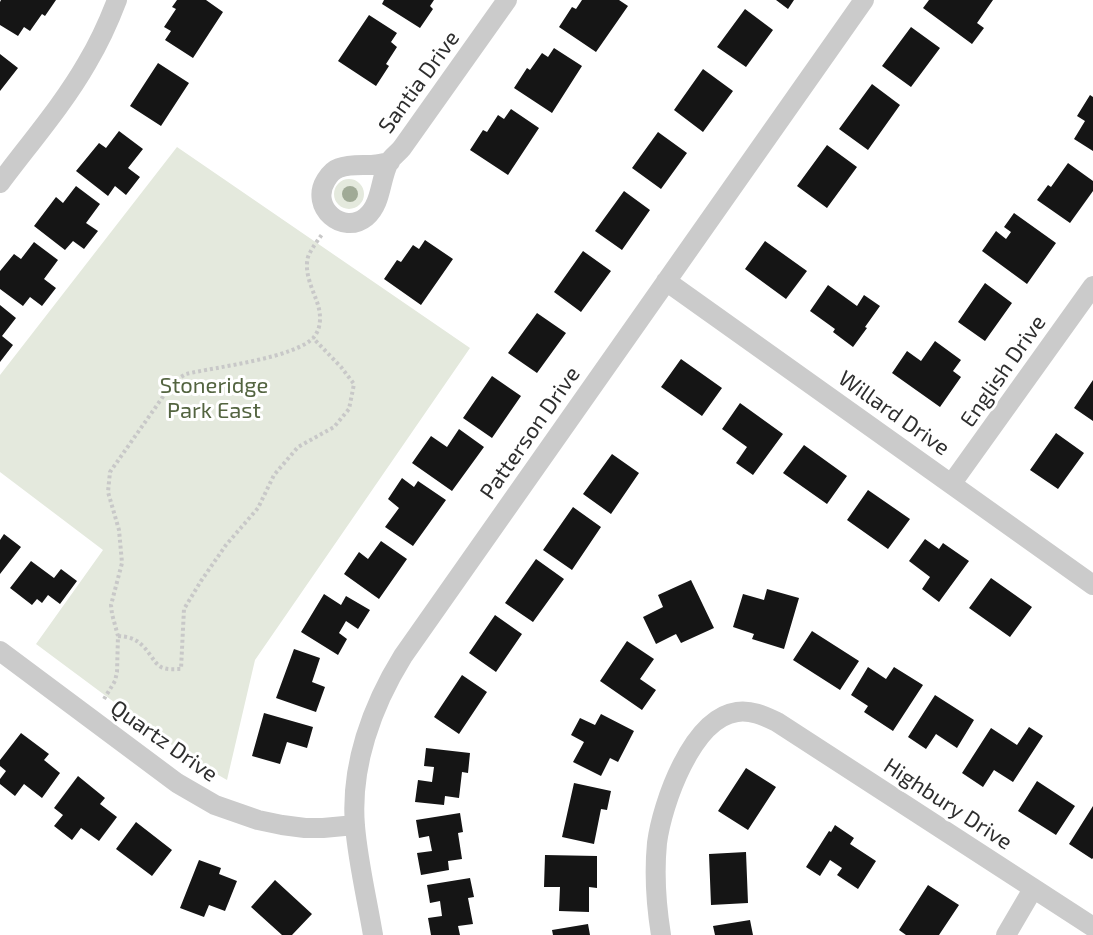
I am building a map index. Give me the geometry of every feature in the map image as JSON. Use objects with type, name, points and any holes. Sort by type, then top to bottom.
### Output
[{"type":"street","points":[[0,183],[74,84],[96,46],[117,0]]},
{"type":"street","name":"Santia Drive","points":[[390,162],[507,0]]},
{"type":"street","name":"Patterson Drive","points":[[373,935],[355,825],[355,794],[362,751],[376,704],[388,679],[864,0]]},
{"type":"street","name":"Willard Drive","points":[[666,281],[1093,585]]},
{"type":"street","name":"English Drive","points":[[952,483],[1093,286]]},
{"type":"street","name":"Quartz Drive","points":[[0,651],[177,783],[215,805],[258,820],[282,825],[323,828],[355,825]]},
{"type":"street","name":"Highbury Drive","points":[[661,935],[655,890],[657,841],[662,816],[672,788],[693,746],[709,726],[726,715],[737,712],[757,713],[777,722],[1093,927]]},
{"type":"street","points":[[1006,935],[1034,889]]},
{"type":"path","points":[[104,699],[115,681],[117,672],[118,636],[111,605],[122,563],[119,530],[108,492],[110,472],[174,381],[186,374],[282,354],[313,338],[320,327],[319,309],[307,271],[309,256],[326,228]]},
{"type":"path","points":[[118,636],[137,640],[162,668],[181,669],[184,609],[201,581],[226,544],[258,508],[274,475],[298,447],[334,427],[349,409],[354,384],[313,338]]},
{"type":"green space","name":"Stoneridge Park East","points":[[177,147],[470,348],[255,660],[227,780],[192,760],[36,644],[103,550],[0,472],[0,375]]},
{"type":"green space","points":[[349,179],[360,183],[364,194],[360,205],[349,209],[338,205],[334,194],[338,183]]},
{"type":"building","points":[[1,0],[56,0],[45,16],[42,14],[30,31],[24,27],[18,36],[0,25]]},
{"type":"building","points":[[177,0],[206,0],[223,12],[193,58],[165,40],[171,31],[164,27],[176,9],[172,7]]},
{"type":"building","points":[[384,0],[434,0],[430,6],[433,9],[420,28],[382,4]]},
{"type":"building","points":[[582,0],[619,0],[628,6],[596,52],[559,27],[572,7],[576,9]]},
{"type":"building","points":[[776,0],[794,0],[788,9]]},
{"type":"building","points":[[929,0],[993,0],[977,23],[984,28],[972,44],[923,8]]},
{"type":"building","points":[[745,9],[773,30],[746,67],[717,47]]},
{"type":"building","points":[[369,15],[397,33],[391,42],[397,47],[386,64],[389,66],[376,86],[338,61]]},
{"type":"building","points":[[911,27],[940,48],[911,87],[882,66]]},
{"type":"building","points":[[554,48],[582,66],[552,113],[514,88],[527,68],[530,70],[542,53],[548,57]]},
{"type":"building","points":[[0,54],[18,68],[0,91]]},
{"type":"building","points":[[158,63],[189,83],[161,126],[130,106]]},
{"type":"building","points":[[703,69],[733,91],[703,132],[674,110]]},
{"type":"building","points":[[872,84],[900,105],[868,150],[839,129]]},
{"type":"building","points":[[1090,95],[1093,97],[1093,151],[1074,139],[1085,121],[1077,116]]},
{"type":"building","points":[[511,109],[539,128],[508,175],[470,150],[483,130],[487,132],[498,115],[504,119]]},
{"type":"building","points":[[119,131],[143,149],[128,168],[140,177],[126,195],[115,186],[108,196],[76,171],[99,143],[106,148]]},
{"type":"building","points":[[658,132],[687,153],[661,189],[632,168]]},
{"type":"building","points":[[827,145],[857,167],[827,208],[797,186]]},
{"type":"building","points":[[1068,163],[1093,181],[1093,191],[1070,223],[1037,200],[1048,185],[1051,187]]},
{"type":"building","points":[[76,186],[100,204],[86,223],[98,231],[84,249],[73,241],[65,250],[34,226],[56,197],[63,203]]},
{"type":"building","points":[[624,191],[650,210],[622,250],[595,231]]},
{"type":"building","points":[[1014,213],[1056,243],[1027,284],[982,251],[996,231],[1006,239],[1011,232],[1004,227]]},
{"type":"building","points":[[425,240],[453,259],[421,305],[384,279],[397,260],[401,262],[413,245],[419,249]]},
{"type":"building","points":[[765,241],[807,271],[786,299],[745,269]]},
{"type":"building","points":[[34,242],[58,260],[44,279],[56,288],[42,306],[30,297],[23,306],[0,289],[0,271],[14,254],[21,259]]},
{"type":"building","points":[[583,251],[611,271],[581,312],[554,292]]},
{"type":"building","points":[[985,283],[1012,303],[985,341],[958,322]]},
{"type":"building","points":[[828,285],[857,306],[864,295],[880,306],[853,347],[833,332],[835,329],[810,311]]},
{"type":"building","points":[[0,305],[16,318],[2,336],[13,345],[0,362]]},
{"type":"building","points":[[537,313],[566,333],[537,373],[508,353]]},
{"type":"building","points":[[935,341],[961,360],[953,371],[961,377],[940,407],[892,373],[907,351],[921,361]]},
{"type":"building","points":[[681,359],[722,388],[702,416],[661,387]]},
{"type":"building","points":[[492,376],[521,396],[492,438],[463,418]]},
{"type":"building","points":[[1093,380],[1093,421],[1074,408]]},
{"type":"building","points":[[740,403],[783,434],[753,475],[736,463],[747,447],[722,429]]},
{"type":"building","points":[[459,429],[484,447],[452,491],[412,463],[431,436],[447,447]]},
{"type":"building","points":[[1056,433],[1084,453],[1058,489],[1030,470]]},
{"type":"building","points":[[804,445],[847,476],[827,504],[783,473]]},
{"type":"building","points":[[612,454],[639,473],[611,514],[583,494]]},
{"type":"building","points":[[402,478],[414,487],[418,481],[446,500],[413,546],[385,527],[399,508],[388,499]]},
{"type":"building","points":[[868,490],[910,519],[888,549],[847,520]]},
{"type":"building","points":[[573,507],[601,527],[572,570],[543,550]]},
{"type":"building","points":[[4,534],[21,547],[0,574],[0,540]]},
{"type":"building","points":[[925,539],[939,549],[943,543],[969,561],[939,602],[922,589],[930,577],[909,561]]},
{"type":"building","points":[[381,541],[407,559],[379,599],[344,574],[359,552],[368,559]]},
{"type":"building","points":[[536,559],[564,579],[533,622],[505,603]]},
{"type":"building","points":[[31,561],[54,578],[61,569],[77,581],[60,604],[48,595],[42,603],[37,599],[32,605],[10,588]]},
{"type":"building","points":[[991,578],[1032,607],[1010,637],[969,608]]},
{"type":"building","points":[[691,580],[714,628],[681,643],[676,634],[656,644],[643,617],[663,607],[658,595]]},
{"type":"building","points":[[767,589],[799,598],[784,649],[752,639],[754,634],[733,627],[743,594],[764,600]]},
{"type":"building","points":[[324,594],[341,605],[346,596],[370,610],[358,629],[346,621],[339,633],[347,639],[338,655],[301,632]]},
{"type":"building","points":[[495,615],[522,634],[496,672],[469,653]]},
{"type":"building","points":[[812,631],[859,661],[840,690],[793,660]]},
{"type":"building","points":[[627,641],[654,659],[640,679],[656,690],[642,710],[600,681]]},
{"type":"building","points":[[294,649],[320,658],[312,682],[325,687],[316,712],[276,698]]},
{"type":"building","points":[[868,667],[886,679],[894,667],[923,685],[893,731],[864,712],[868,706],[851,695]]},
{"type":"building","points":[[462,675],[487,692],[459,734],[434,717]]},
{"type":"building","points":[[935,695],[974,720],[957,748],[936,734],[926,749],[908,737]]},
{"type":"building","points":[[264,713],[313,727],[307,748],[287,742],[280,764],[252,756]]},
{"type":"building","points":[[601,714],[634,731],[618,762],[610,758],[601,776],[573,762],[584,742],[571,735],[580,718],[595,725]]},
{"type":"building","points":[[1029,727],[1043,736],[1013,782],[994,770],[983,787],[962,773],[991,728],[1017,745]]},
{"type":"building","points":[[21,733],[49,754],[44,760],[60,773],[42,798],[24,784],[15,796],[0,784],[0,779],[6,771],[0,766],[0,760]]},
{"type":"building","points":[[426,748],[470,753],[468,773],[462,772],[459,798],[445,796],[444,805],[415,802],[418,780],[432,782],[434,767],[424,766]]},
{"type":"building","points":[[746,768],[776,787],[748,830],[718,811]]},
{"type":"building","points":[[78,776],[105,798],[100,804],[117,817],[99,841],[81,828],[72,840],[54,826],[63,815],[54,808]]},
{"type":"building","points":[[1037,781],[1075,806],[1056,835],[1018,811]]},
{"type":"building","points":[[574,783],[611,791],[607,810],[601,809],[594,844],[562,837]]},
{"type":"building","points":[[1093,806],[1093,858],[1092,859],[1069,844]]},
{"type":"building","points":[[460,813],[463,832],[458,833],[462,859],[448,861],[449,870],[421,875],[417,853],[432,851],[429,836],[419,838],[416,820]]},
{"type":"building","points":[[136,822],[172,850],[152,876],[116,849]]},
{"type":"building","points":[[835,825],[854,838],[850,844],[876,861],[858,889],[837,875],[842,868],[830,860],[820,876],[806,867]]},
{"type":"building","points":[[746,852],[748,903],[711,905],[709,854]]},
{"type":"building","points":[[545,855],[597,856],[597,888],[589,887],[589,912],[559,911],[560,887],[544,887]]},
{"type":"building","points":[[199,860],[221,868],[219,874],[237,881],[225,911],[209,905],[204,917],[180,908]]},
{"type":"building","points":[[470,878],[474,897],[468,898],[473,924],[458,926],[460,935],[431,935],[428,918],[442,916],[440,901],[430,903],[427,885]]},
{"type":"building","points":[[275,880],[312,914],[292,935],[282,935],[251,907]]},
{"type":"building","points":[[928,885],[959,905],[939,935],[906,935],[899,930]]},
{"type":"building","points":[[750,920],[753,935],[715,935],[713,926]]},
{"type":"building","points":[[588,924],[590,935],[553,935],[552,930]]}]
